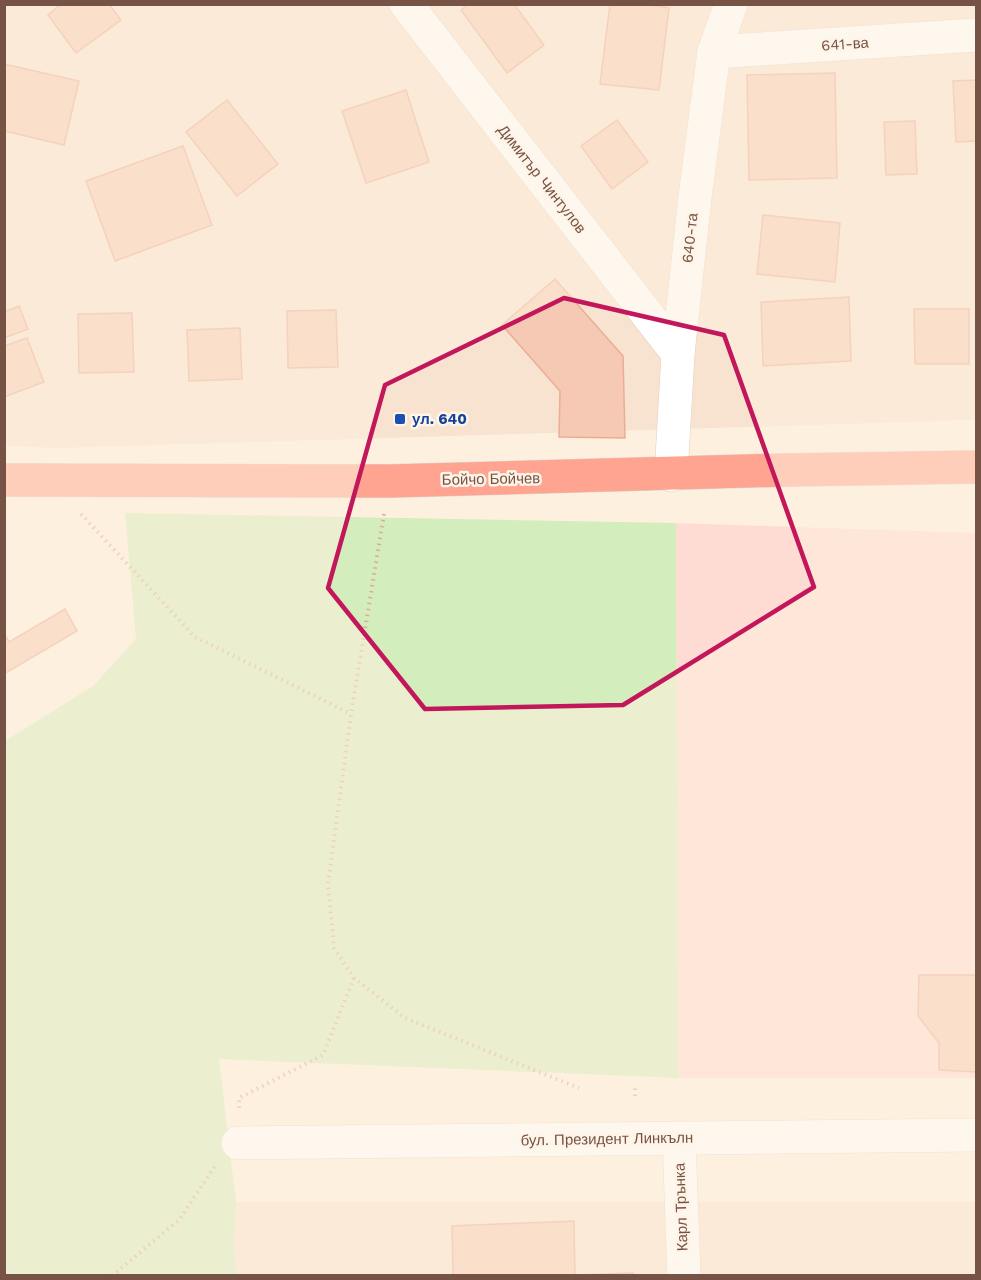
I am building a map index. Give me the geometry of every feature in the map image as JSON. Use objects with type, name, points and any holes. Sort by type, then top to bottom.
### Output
[{"type":"highway","name":"Бойчо Бойчев","points":[[4,480],[390,481],[976,467]]},
{"type":"street","name":"Димитър Чинтулов","points":[[406,4],[678,354]]},
{"type":"street","name":"640-та","points":[[671,475],[678,354],[695,197],[714,52],[731,4]]},
{"type":"street","name":"641-ва","points":[[714,52],[976,35]]},
{"type":"street","name":"бул. Президент Линкълн","points":[[238,1143],[976,1135]]},
{"type":"street","name":"Карл Трънка","points":[[679,1138],[684,1275]]},
{"type":"path","points":[[51,481],[195,638],[351,714]]},
{"type":"path","points":[[390,481],[351,714],[328,884],[334,948],[354,978],[405,1018],[579,1088]]},
{"type":"path","points":[[112,1275],[179,1220],[221,1157],[238,1143],[239,1098],[323,1055],[354,978]]},
{"type":"path","points":[[634,1096],[635,1087]]},
{"type":"highlighted area","points":[[564,298],[724,335],[814,587],[623,705],[425,709],[328,588],[385,385]]},
{"type":"shaded area","points":[[5,5],[976,5],[976,420],[57,448],[5,446]]},
{"type":"shaded area","points":[[676,523],[976,533],[976,1078],[678,1078]]},
{"type":"shaded area","points":[[236,1202],[976,1202],[976,1275],[237,1275],[234,1246]]},
{"type":"green space","points":[[125,513],[676,523],[678,1078],[219,1059],[236,1202],[234,1246],[237,1275],[5,1276],[5,741],[93,686],[136,639]]},
{"type":"building","points":[[61,4],[109,4],[121,20],[76,53],[48,15]]},
{"type":"building","points":[[469,4],[514,4],[544,45],[507,73],[461,10]]},
{"type":"building","points":[[610,4],[643,4],[669,8],[659,90],[600,84]]},
{"type":"building","points":[[4,64],[79,81],[64,145],[4,131]]},
{"type":"building","points":[[835,73],[837,178],[749,180],[747,75]]},
{"type":"building","points":[[976,80],[976,141],[956,142],[953,81]]},
{"type":"building","points":[[406,90],[429,162],[366,183],[342,111]]},
{"type":"building","points":[[227,100],[278,164],[237,196],[186,132]]},
{"type":"building","points":[[617,120],[648,162],[612,189],[581,146]]},
{"type":"building","points":[[915,121],[917,174],[886,175],[884,122]]},
{"type":"building","points":[[183,146],[212,225],[115,261],[86,181]]},
{"type":"building","points":[[763,215],[840,223],[835,282],[757,274]]},
{"type":"building","points":[[555,279],[623,356],[625,438],[559,437],[560,391],[502,325]]},
{"type":"building","points":[[849,297],[851,361],[763,366],[761,302]]},
{"type":"building","points":[[19,306],[28,329],[4,338],[4,312]]},
{"type":"building","points":[[914,309],[969,309],[969,364],[915,364]]},
{"type":"building","points":[[336,310],[338,367],[288,368],[287,311]]},
{"type":"building","points":[[132,313],[134,372],[79,373],[78,314]]},
{"type":"building","points":[[240,328],[242,379],[189,381],[187,330]]},
{"type":"building","points":[[27,338],[44,382],[4,397],[4,346]]},
{"type":"building","points":[[65,609],[77,631],[4,674],[4,633],[9,642]]},
{"type":"building","points":[[919,975],[976,975],[976,1072],[939,1070],[939,1043],[918,1016]]},
{"type":"building","points":[[574,1221],[575,1275],[633,1273],[633,1276],[453,1276],[452,1226]]},
{"type":"place","name":"ул. 640","points":[[400,419]]}]
